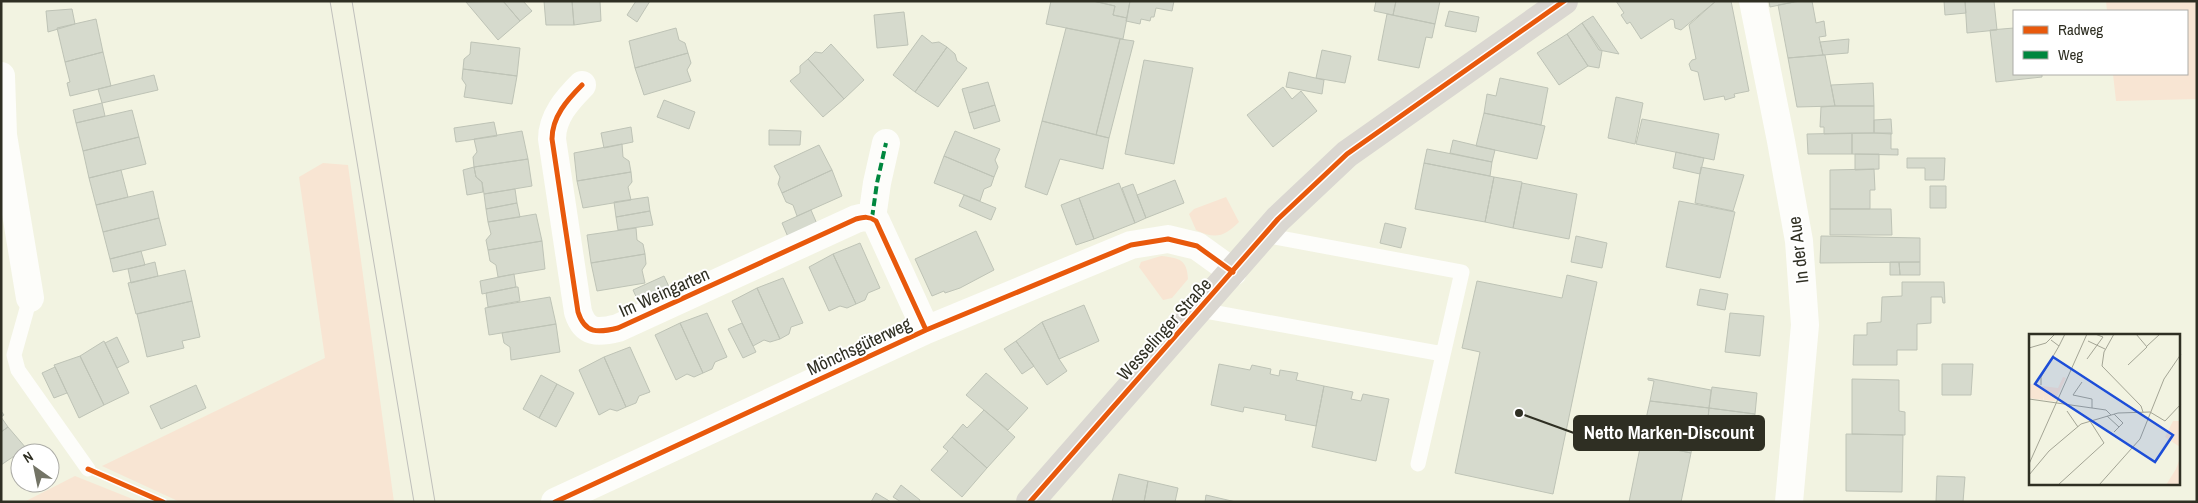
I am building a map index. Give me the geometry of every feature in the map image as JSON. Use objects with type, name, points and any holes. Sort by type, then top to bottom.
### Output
[{"type":"street","name":"Wesselinger Straße","points":[[1030,502],[1264,235],[1311,186],[1347,154],[1564,1]]},
{"type":"street","name":"In der Aue","points":[[1753,1],[1782,141],[1799,241],[1804,316],[1788,502]]},
{"type":"street","points":[[1,76],[3,135],[30,298]]},
{"type":"street","name":"Im Weingarten","points":[[582,85],[568,98],[552,130],[552,139],[578,312],[587,328],[605,332],[618,328],[856,220],[872,218]]},
{"type":"street","points":[[886,143],[877,183],[872,218],[876,221],[926,330]]},
{"type":"street","name":"Mönchsgüterweg","points":[[555,502],[926,330],[1131,245],[1168,239],[1198,246],[1233,272]]},
{"type":"lane","points":[[1264,235],[1462,272],[1418,464]]},
{"type":"lane","points":[[30,298],[14,355],[18,370],[88,469]]},
{"type":"lane","points":[[1200,310],[1443,354]]},
{"type":"shaded area","points":[[2106,1],[2197,1],[2197,99],[2116,101],[2113,75],[2188,75],[2188,10],[2107,10]]},
{"type":"shaded area","points":[[323,163],[348,165],[394,502],[180,502],[102,466],[325,358],[299,177]]},
{"type":"shaded area","points":[[1226,197],[1239,222],[1229,231],[1215,236],[1196,230],[1189,214],[1194,209]]},
{"type":"shaded area","points":[[1161,256],[1177,259],[1184,263],[1188,279],[1172,298],[1163,300],[1139,267],[1141,262]]},
{"type":"shaded area","points":[[75,476],[140,502],[24,502],[42,493],[60,493],[60,484]]},
{"type":"building","points":[[503,1],[523,1],[532,11],[520,21]]},
{"type":"building","points":[[503,1],[520,21],[498,40],[466,2]]},
{"type":"building","points":[[544,1],[572,1],[574,25],[546,25]]},
{"type":"building","points":[[572,1],[600,1],[601,21],[574,25]]},
{"type":"building","points":[[636,1],[650,1],[637,22],[627,15]]},
{"type":"building","points":[[1051,1],[1093,1],[1115,6],[1113,15],[1127,18],[1123,39],[1046,24]]},
{"type":"building","points":[[1093,1],[1130,1],[1127,18],[1113,15],[1115,6]]},
{"type":"building","points":[[1130,1],[1174,1],[1172,11],[1156,8],[1154,17],[1151,17],[1150,21],[1141,19],[1140,24],[1126,21]]},
{"type":"building","points":[[1376,1],[1396,1],[1393,15],[1374,11]]},
{"type":"building","points":[[1396,1],[1440,1],[1435,24],[1393,15]]},
{"type":"building","points":[[1616,1],[1716,1],[1681,30],[1675,28],[1674,20],[1671,19],[1641,39],[1630,22],[1627,24],[1621,15],[1624,13]]},
{"type":"building","points":[[1716,1],[1731,1],[1749,91],[1734,94],[1735,97],[1725,100],[1724,96],[1704,100],[1698,72],[1691,70],[1689,64],[1692,60],[1696,59],[1689,25]]},
{"type":"building","points":[[1769,1],[1794,1],[1794,2],[1770,7]]},
{"type":"building","points":[[1812,1],[1816,23],[1824,21],[1826,36],[1819,37],[1823,55],[1788,58],[1778,5]]},
{"type":"building","points":[[1944,1],[1965,1],[1966,13],[1945,15]]},
{"type":"building","points":[[1965,1],[1994,1],[1997,30],[1967,33]]},
{"type":"building","points":[[72,9],[75,24],[48,32],[46,11]]},
{"type":"building","points":[[1449,11],[1479,17],[1476,32],[1445,26]]},
{"type":"building","points":[[904,12],[908,45],[877,48],[874,15]]},
{"type":"building","points":[[1387,14],[1435,24],[1432,38],[1426,37],[1419,68],[1378,60]]},
{"type":"building","points":[[1593,16],[1619,54],[1599,50],[1582,23]]},
{"type":"building","points":[[96,19],[103,52],[65,62],[57,28]]},
{"type":"building","points":[[1582,23],[1602,51],[1599,68],[1588,66],[1567,34]]},
{"type":"building","points":[[676,28],[679,40],[685,43],[688,53],[635,68],[629,41]]},
{"type":"building","points":[[1066,28],[1120,39],[1096,135],[1042,121]]},
{"type":"building","points":[[2013,28],[2013,75],[2042,75],[2042,77],[1996,82],[1990,30]]},
{"type":"building","points":[[1567,34],[1588,66],[1559,85],[1537,53]]},
{"type":"building","points":[[922,35],[932,43],[939,42],[947,47],[915,92],[893,75]]},
{"type":"building","points":[[1120,39],[1134,41],[1109,138],[1096,135]]},
{"type":"building","points":[[1849,39],[1848,53],[1823,55],[1820,42]]},
{"type":"building","points":[[471,42],[520,48],[517,76],[463,69],[464,59],[470,54]]},
{"type":"building","points":[[831,44],[864,80],[844,99],[808,59],[815,52],[822,53]]},
{"type":"building","points":[[947,47],[955,54],[957,61],[967,68],[938,107],[915,92]]},
{"type":"building","points":[[1322,50],[1351,56],[1345,83],[1316,78]]},
{"type":"building","points":[[103,52],[111,86],[70,96],[67,83],[70,82],[65,62]]},
{"type":"building","points":[[688,53],[691,63],[687,70],[691,81],[644,95],[635,68]]},
{"type":"building","points":[[1825,55],[1835,106],[1797,107],[1788,58]]},
{"type":"building","points":[[808,59],[844,99],[823,117],[790,81],[800,73],[800,66]]},
{"type":"building","points":[[1144,60],[1193,68],[1174,164],[1125,154]]},
{"type":"building","points":[[463,69],[517,76],[512,104],[464,97],[466,85],[462,79]]},
{"type":"building","points":[[1289,72],[1324,80],[1322,94],[1286,87]]},
{"type":"building","points":[[154,75],[158,90],[102,103],[98,89]]},
{"type":"building","points":[[1500,78],[1548,88],[1541,125],[1484,113],[1487,94],[1496,96]]},
{"type":"building","points":[[988,82],[995,105],[969,113],[962,89]]},
{"type":"building","points":[[1873,83],[1874,106],[1835,106],[1831,85]]},
{"type":"building","points":[[1283,87],[1292,99],[1301,91],[1317,111],[1273,147],[1247,115]]},
{"type":"building","points":[[1616,97],[1643,103],[1635,144],[1608,138]]},
{"type":"building","points":[[664,100],[695,112],[689,129],[657,117]]},
{"type":"building","points":[[102,103],[105,116],[76,123],[73,110]]},
{"type":"building","points":[[995,105],[1000,121],[974,129],[969,113]]},
{"type":"building","points":[[1874,106],[1874,133],[1824,134],[1824,127],[1820,127],[1821,107]]},
{"type":"building","points":[[132,110],[139,137],[83,151],[76,123]]},
{"type":"building","points":[[1484,113],[1545,126],[1537,159],[1476,146]]},
{"type":"building","points":[[1642,119],[1719,134],[1714,160],[1636,144]]},
{"type":"building","points":[[1891,119],[1892,134],[1874,133],[1874,120]]},
{"type":"building","points":[[1042,121],[1109,138],[1103,169],[1060,159],[1047,195],[1025,187]]},
{"type":"building","points":[[494,122],[497,136],[456,142],[454,128]]},
{"type":"building","points":[[631,127],[633,142],[604,148],[601,133]]},
{"type":"building","points":[[769,130],[801,131],[800,145],[769,145]]},
{"type":"building","points":[[522,131],[528,159],[474,167],[473,157],[477,152],[474,139]]},
{"type":"building","points":[[955,131],[1000,149],[995,160],[998,167],[994,177],[944,156]]},
{"type":"building","points":[[1852,133],[1852,154],[1808,154],[1807,134]]},
{"type":"building","points":[[1852,133],[1891,133],[1891,149],[1898,149],[1898,155],[1852,154]]},
{"type":"building","points":[[139,137],[146,164],[89,178],[83,151]]},
{"type":"building","points":[[1453,140],[1495,150],[1492,162],[1450,153]]},
{"type":"building","points":[[622,144],[623,157],[629,161],[631,172],[577,181],[574,153]]},
{"type":"building","points":[[819,145],[832,170],[782,193],[778,184],[780,177],[774,166]]},
{"type":"building","points":[[1427,149],[1492,162],[1490,176],[1424,163]]},
{"type":"building","points":[[1676,152],[1704,158],[1700,174],[1673,168]]},
{"type":"building","points":[[1855,154],[1879,154],[1879,169],[1855,170]]},
{"type":"building","points":[[944,156],[994,177],[991,186],[984,189],[980,201],[934,183]]},
{"type":"building","points":[[1907,158],[1945,158],[1944,180],[1925,180],[1925,168],[1907,168]]},
{"type":"building","points":[[528,159],[532,186],[484,194],[482,182],[476,177],[474,167]]},
{"type":"building","points":[[1424,163],[1494,177],[1485,222],[1415,209]]},
{"type":"building","points":[[474,167],[476,177],[482,182],[483,192],[467,195],[463,170]]},
{"type":"building","points":[[1701,167],[1744,175],[1733,211],[1695,203]]},
{"type":"building","points":[[1874,169],[1875,190],[1870,190],[1870,209],[1830,209],[1830,170]]},
{"type":"building","points":[[121,170],[128,197],[96,205],[89,178]]},
{"type":"building","points":[[832,170],[842,196],[797,216],[793,205],[786,202],[782,193]]},
{"type":"building","points":[[631,172],[632,182],[628,187],[631,200],[583,208],[577,181]]},
{"type":"building","points":[[1494,177],[1522,182],[1513,228],[1485,222]]},
{"type":"building","points":[[1175,180],[1184,203],[1146,218],[1137,195]]},
{"type":"building","points":[[1119,183],[1135,223],[1094,239],[1079,198]]},
{"type":"building","points":[[1522,183],[1577,194],[1569,239],[1513,228]]},
{"type":"building","points":[[1133,184],[1146,218],[1135,223],[1122,188]]},
{"type":"building","points":[[1930,186],[1946,186],[1946,208],[1930,208]]},
{"type":"building","points":[[515,189],[517,203],[486,209],[484,194]]},
{"type":"building","points":[[153,191],[159,218],[103,232],[96,205]]},
{"type":"building","points":[[964,195],[996,208],[991,220],[959,206]]},
{"type":"building","points":[[648,197],[650,211],[616,217],[614,202]]},
{"type":"building","points":[[1079,198],[1094,239],[1076,245],[1061,205]]},
{"type":"building","points":[[1679,201],[1735,212],[1720,278],[1666,267]]},
{"type":"building","points":[[517,203],[520,217],[488,222],[486,209]]},
{"type":"building","points":[[1830,209],[1891,209],[1892,235],[1830,235]]},
{"type":"building","points":[[811,210],[817,224],[788,237],[782,223]]},
{"type":"building","points":[[650,211],[653,225],[618,230],[616,217]]},
{"type":"building","points":[[536,214],[542,241],[488,250],[486,240],[491,234],[488,222]]},
{"type":"building","points":[[159,218],[166,245],[110,259],[103,232]]},
{"type":"building","points":[[1385,223],[1406,228],[1401,248],[1380,243]]},
{"type":"building","points":[[636,228],[637,240],[643,244],[645,254],[591,263],[587,235]]},
{"type":"building","points":[[976,231],[994,270],[960,288],[945,293],[944,291],[932,296],[915,259]]},
{"type":"building","points":[[1576,236],[1607,243],[1602,268],[1571,262]]},
{"type":"building","points":[[1821,236],[1920,238],[1920,262],[1820,263]]},
{"type":"building","points":[[542,241],[545,269],[498,277],[496,265],[490,261],[488,250]]},
{"type":"building","points":[[860,243],[880,288],[868,293],[865,300],[856,304],[833,254]]},
{"type":"building","points":[[141,251],[145,265],[113,272],[110,259]]},
{"type":"building","points":[[645,254],[646,264],[642,270],[645,283],[597,291],[591,263]]},
{"type":"building","points":[[833,254],[856,304],[847,308],[840,306],[829,311],[809,267]]},
{"type":"building","points":[[155,262],[158,276],[131,283],[128,269]]},
{"type":"building","points":[[1890,262],[1899,262],[1900,275],[1890,275]]},
{"type":"building","points":[[1899,262],[1920,262],[1920,275],[1900,275]]},
{"type":"building","points":[[185,270],[192,301],[136,314],[128,283]]},
{"type":"building","points":[[514,274],[516,287],[482,294],[480,281]]},
{"type":"building","points":[[1567,275],[1597,282],[1553,494],[1455,473],[1480,352],[1462,348],[1477,281],[1562,298]]},
{"type":"building","points":[[664,276],[670,289],[639,303],[633,290]]},
{"type":"building","points":[[783,278],[803,323],[791,327],[789,334],[780,339],[757,288]]},
{"type":"building","points":[[1902,282],[1944,282],[1945,303],[1943,303],[1942,297],[1931,297],[1931,323],[1917,324],[1917,350],[1897,350],[1897,365],[1853,365],[1854,335],[1867,335],[1867,323],[1881,322],[1882,297],[1902,296]]},
{"type":"building","points":[[518,287],[520,301],[488,307],[486,293]]},
{"type":"building","points":[[757,288],[780,339],[770,342],[764,340],[753,346],[732,301]]},
{"type":"building","points":[[1700,289],[1728,294],[1725,310],[1697,305]]},
{"type":"building","points":[[550,297],[556,324],[489,335],[485,308]]},
{"type":"building","points":[[192,301],[200,337],[182,341],[184,348],[147,357],[137,314]]},
{"type":"building","points":[[1084,305],[1099,341],[1059,359],[1042,322]]},
{"type":"building","points":[[707,313],[727,357],[715,362],[712,369],[703,373],[680,323]]},
{"type":"building","points":[[1730,313],[1764,316],[1760,356],[1725,352]]},
{"type":"building","points":[[1042,322],[1059,359],[1067,371],[1047,385],[1016,341]]},
{"type":"building","points":[[680,323],[703,373],[694,377],[687,374],[676,380],[655,335]]},
{"type":"building","points":[[742,323],[756,352],[743,358],[728,329]]},
{"type":"building","points":[[556,324],[560,352],[511,360],[510,347],[504,343],[502,333]]},
{"type":"building","points":[[117,337],[129,362],[117,368],[105,343]]},
{"type":"building","points":[[104,341],[129,393],[104,405],[80,356]]},
{"type":"building","points":[[1016,341],[1034,366],[1022,374],[1004,349]]},
{"type":"building","points":[[630,347],[650,392],[639,396],[636,403],[626,407],[604,357]]},
{"type":"building","points":[[80,356],[104,405],[79,418],[54,365]]},
{"type":"building","points":[[604,357],[626,407],[617,411],[610,409],[599,415],[579,370]]},
{"type":"building","points":[[1219,364],[1250,370],[1252,365],[1271,369],[1270,374],[1279,376],[1280,370],[1298,373],[1296,380],[1324,386],[1316,426],[1285,420],[1286,415],[1244,407],[1243,412],[1211,405]]},
{"type":"building","points":[[1942,364],[1973,364],[1971,395],[1942,395]]},
{"type":"building","points":[[55,367],[67,393],[54,398],[42,373]]},
{"type":"building","points":[[986,373],[1028,408],[1008,430],[966,395]]},
{"type":"building","points":[[541,375],[557,384],[539,418],[523,409]]},
{"type":"building","points":[[1648,378],[1711,390],[1709,408],[1650,401],[1654,381],[1648,380]]},
{"type":"building","points":[[1852,379],[1899,380],[1899,411],[1905,412],[1905,435],[1852,434]]},
{"type":"building","points":[[557,384],[574,393],[556,427],[539,418]]},
{"type":"building","points":[[196,385],[206,408],[161,429],[150,406]]},
{"type":"building","points":[[1324,386],[1353,392],[1351,399],[1361,401],[1363,394],[1389,399],[1376,461],[1312,447]]},
{"type":"building","points":[[1712,387],[1757,393],[1755,414],[1709,408]]},
{"type":"building","points":[[1650,401],[1709,408],[1707,427],[1696,425],[1691,453],[1635,441],[1641,441]]},
{"type":"building","points":[[1709,408],[1755,414],[1752,435],[1707,430]]},
{"type":"building","points":[[984,410],[1015,437],[987,468],[952,437],[963,424],[967,428]]},
{"type":"building","points":[[1,417],[8,427],[1,432]]},
{"type":"building","points":[[8,427],[22,443],[10,443],[10,459],[1,465],[1,432]]},
{"type":"building","points":[[1846,434],[1903,435],[1902,492],[1846,491]]},
{"type":"building","points":[[952,437],[987,468],[962,497],[931,470],[948,451],[943,447]]},
{"type":"building","points":[[1641,443],[1691,453],[1681,502],[1629,502]]},
{"type":"building","points":[[1119,474],[1148,481],[1144,502],[1112,502]]},
{"type":"building","points":[[1937,476],[1965,477],[1963,502],[1936,502]]},
{"type":"building","points":[[1148,481],[1178,488],[1175,502],[1144,502]]},
{"type":"building","points":[[901,485],[920,500],[919,502],[901,502],[893,497]]},
{"type":"building","points":[[876,493],[891,502],[871,502]]},
{"type":"building","points":[[1206,495],[1236,502],[1205,502]]},
{"type":"tram line","points":[[330,1],[414,502]]},
{"type":"tram line","points":[[352,1],[435,502]]},
{"type":"marked path","points":[[872,218],[877,183],[886,143]]},
{"type":"cycle path","points":[[1030,502],[1278,219],[1347,154],[1564,1]]},
{"type":"cycle path","points":[[582,85],[561,109],[555,123],[552,139],[578,312],[588,328],[598,331],[618,328],[856,219],[866,217],[876,221],[926,330]]},
{"type":"cycle path","points":[[555,502],[926,330],[1131,245],[1168,239],[1197,246],[1233,272]]},
{"type":"cycle path","points":[[88,469],[163,502]]},
{"type":"place","name":"Netto Marken-Discount","points":[[1519,413]]}]
